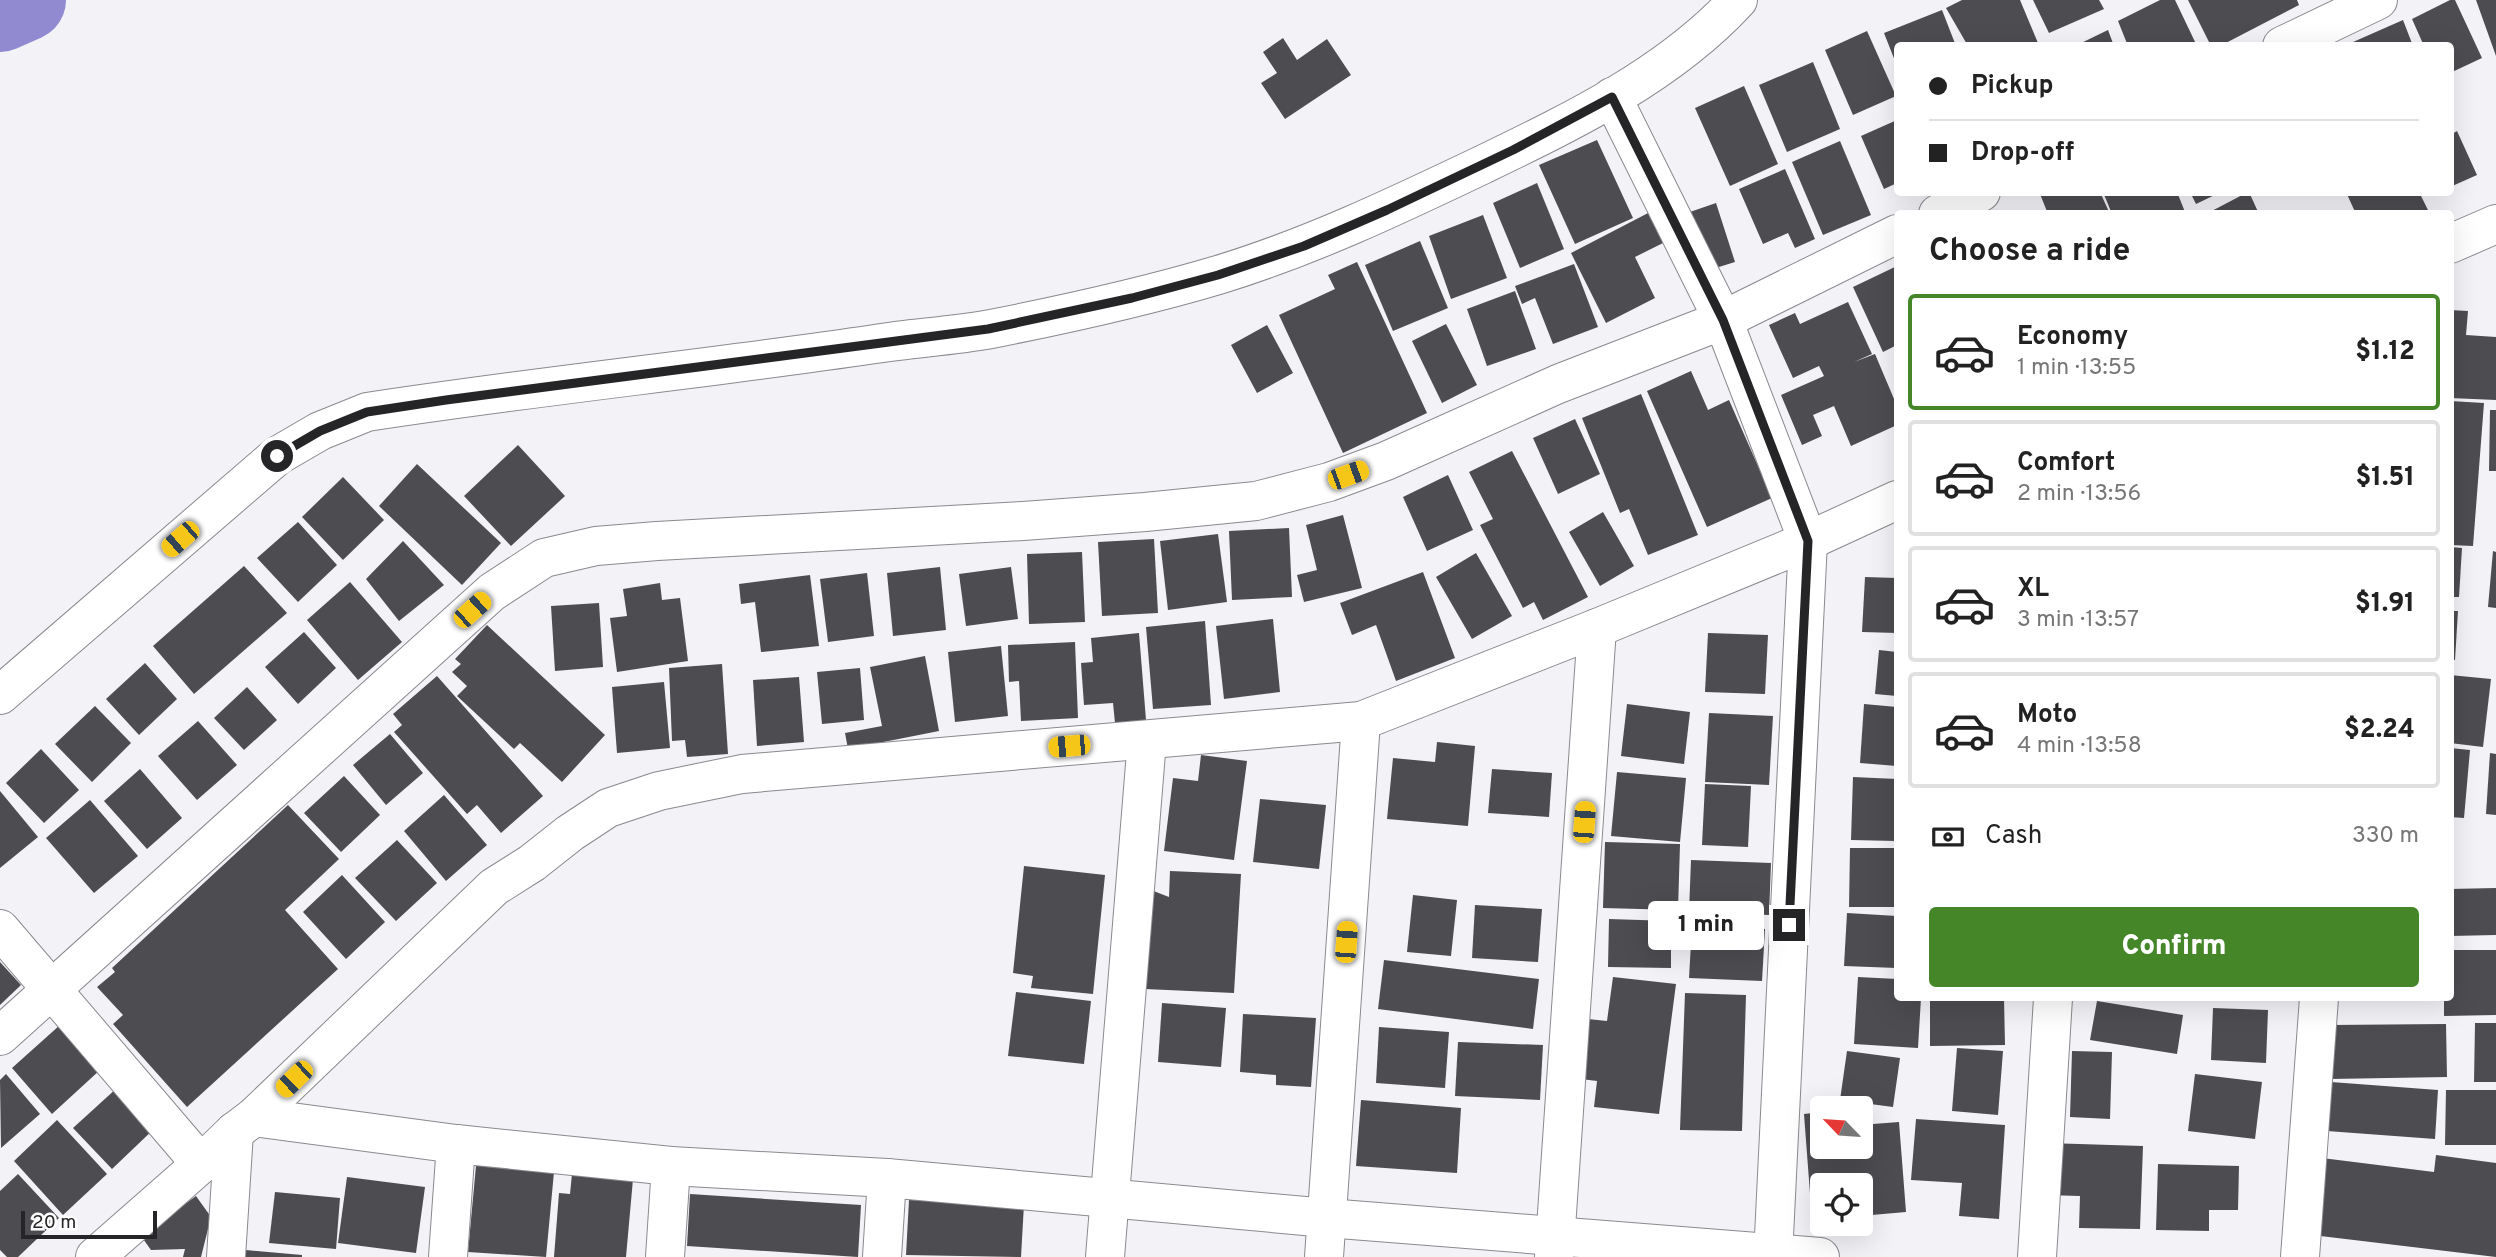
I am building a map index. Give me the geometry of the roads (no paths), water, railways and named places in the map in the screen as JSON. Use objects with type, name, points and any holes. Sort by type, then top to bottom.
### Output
[{"type":"street","points":[[0,695],[277,456],[320,431],[367,412],[988,329],[1132,298],[1218,275],[1304,246],[1513,150],[1671,62],[1738,0]]},
{"type":"street","points":[[2290,42],[2378,0]]},
{"type":"street","points":[[1612,97],[1723,320],[1808,541],[1773,1256]]},
{"type":"street","points":[[1946,210],[1973,196]]},
{"type":"street","points":[[2454,242],[2496,225]]},
{"type":"street","points":[[0,1036],[492,592],[544,558],[596,546],[657,541],[1037,520],[1256,501],[1329,482],[1386,461],[1558,384],[1723,320],[1894,235]]},
{"type":"street","points":[[95,1257],[244,1125],[494,887],[608,808],[659,791],[742,774],[1361,721],[1597,628],[1808,541],[1894,501]]},
{"type":"street","points":[[1555,1247],[1597,628]]},
{"type":"street","points":[[1324,1257],[1361,721]]},
{"type":"street","points":[[1105,1257],[1147,740]]},
{"type":"street","points":[[0,929],[201,1164]]},
{"type":"street","points":[[2037,1257],[2053,1001]]},
{"type":"street","points":[[2300,1257],[2319,1001]]},
{"type":"street","points":[[244,1125],[671,1166],[887,1178],[1327,1218],[1555,1247],[1820,1257]]},
{"type":"street","points":[[226,1257],[244,1125]]},
{"type":"street","points":[[447,1257],[456,1144]]},
{"type":"street","points":[[665,1257],[671,1166]]},
{"type":"street","points":[[882,1257],[887,1178]]},
{"type":"waterway","points":[[0,11],[25,0]]}]
